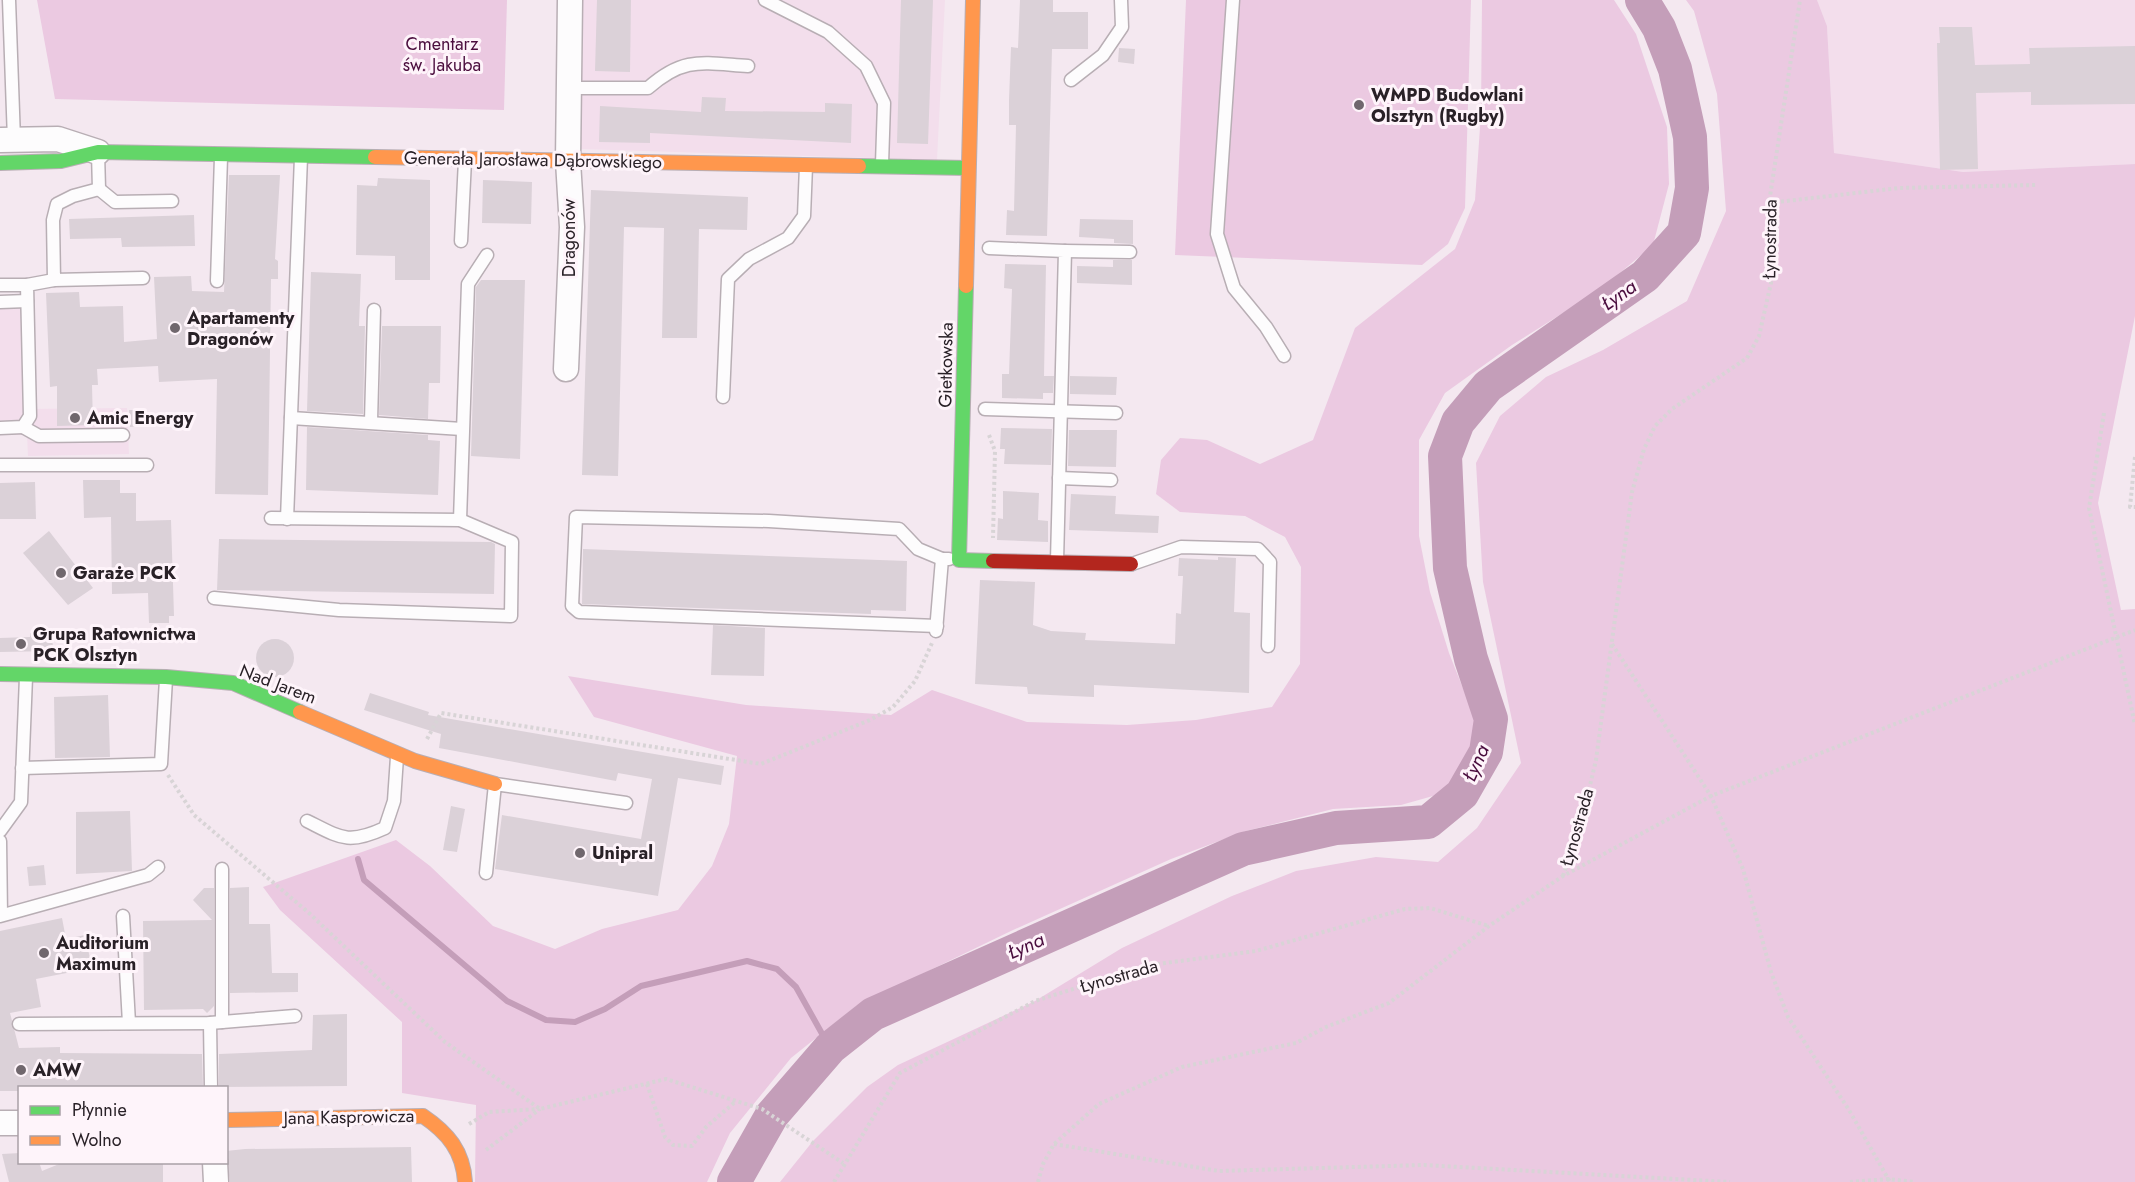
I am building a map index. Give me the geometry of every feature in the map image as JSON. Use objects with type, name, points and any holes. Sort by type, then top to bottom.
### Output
[{"type":"street","name":"Dragonów","points":[[566,369],[572,227],[568,160],[570,0]]},
{"type":"street","name":"Gietkowska","points":[[959,560],[973,0]]},
{"type":"street","name":"Generała Jarosława Dąbrowskiego","points":[[7,140],[58,139],[98,152]]},
{"type":"street","name":"Generała Jarosława Dąbrowskiego","points":[[0,163],[61,161],[98,152],[968,168]]},
{"type":"street","points":[[959,560],[1131,564]]},
{"type":"street","name":"Nad Jarem","points":[[0,674],[166,677],[233,683],[415,761],[495,784]]},
{"type":"street","name":"Jana Kasprowicza","points":[[228,1120],[423,1116],[440,1127],[457,1144],[464,1167],[465,1182]]},
{"type":"street","points":[[0,1124],[18,1123]]},
{"type":"street","points":[[215,1164],[216,1182]]},
{"type":"lane","points":[[7,140],[9,0]]},
{"type":"lane","points":[[765,0],[828,32],[866,66],[884,104],[882,167]]},
{"type":"lane","points":[[1071,80],[1103,55],[1122,27],[1121,0]]},
{"type":"lane","points":[[1233,0],[1217,234],[1234,288],[1266,327],[1284,356]]},
{"type":"lane","points":[[569,88],[648,88],[664,73],[691,62],[748,66]]},
{"type":"lane","points":[[98,152],[99,189]]},
{"type":"lane","points":[[217,281],[221,154]]},
{"type":"lane","points":[[287,519],[302,155]]},
{"type":"lane","points":[[461,241],[465,159]]},
{"type":"lane","points":[[723,396],[728,279],[749,259],[788,238],[804,216],[806,165]]},
{"type":"lane","points":[[99,189],[116,202],[172,201]]},
{"type":"lane","points":[[54,280],[53,220],[57,204],[73,196],[99,189]]},
{"type":"lane","points":[[989,248],[1130,252]]},
{"type":"lane","points":[[1056,562],[1065,251]]},
{"type":"lane","points":[[460,520],[468,285],[487,255]]},
{"type":"lane","points":[[0,285],[27,285],[54,280],[143,278]]},
{"type":"lane","points":[[23,427],[30,416],[27,285]]},
{"type":"lane","points":[[0,302],[27,301]]},
{"type":"lane","points":[[371,421],[374,310]]},
{"type":"lane","points":[[985,409],[1116,414]]},
{"type":"lane","points":[[291,418],[371,421],[462,429]]},
{"type":"lane","points":[[0,428],[23,427],[39,436],[123,435]]},
{"type":"lane","points":[[0,465],[147,465]]},
{"type":"lane","points":[[1059,478],[1111,480]]},
{"type":"lane","points":[[942,559],[937,628],[579,612],[572,606],[576,517],[769,521],[899,529],[918,549],[942,559],[959,560]]},
{"type":"lane","points":[[214,598],[339,610],[512,616],[512,542],[460,520],[271,518]]},
{"type":"lane","points":[[1131,564],[1181,547],[1258,549],[1270,562],[1268,646]]},
{"type":"lane","points":[[0,831],[21,802],[26,674]]},
{"type":"lane","points":[[22,768],[161,764],[166,677]]},
{"type":"lane","points":[[307,821],[341,838],[363,838],[385,828],[394,801],[397,752]]},
{"type":"lane","points":[[486,873],[495,784],[626,803]]},
{"type":"lane","points":[[0,841],[1,916],[148,875],[158,867]]},
{"type":"lane","points":[[211,1086],[222,869]]},
{"type":"lane","points":[[123,916],[129,1023]]},
{"type":"lane","points":[[19,1024],[216,1022],[295,1016]]},
{"type":"path","name":"Łynostrada","points":[[834,1182],[843,1163],[900,1073],[1035,1001],[1150,965],[1256,951],[1405,909],[1430,908],[1489,926],[1563,876],[1583,815],[1596,760],[1632,492],[1644,449],[1655,426],[1672,409],[1747,358],[1759,336],[1771,283],[1769,203],[1800,0]]},
{"type":"path","points":[[1769,203],[1899,188],[2036,185]]},
{"type":"path","points":[[2104,413],[2089,508],[2135,725]]},
{"type":"path","points":[[2135,457],[2130,507],[2135,507]]},
{"type":"path","points":[[415,761],[441,713],[761,765],[870,720],[893,707],[915,681],[937,628]]},
{"type":"path","points":[[1563,876],[1711,796],[2135,630]]},
{"type":"path","points":[[1612,644],[1711,796],[1743,869],[1771,972],[1788,1017],[1849,1110],[1889,1181]]},
{"type":"path","points":[[161,764],[194,815],[309,913],[445,1042],[540,1109]]},
{"type":"path","points":[[1038,1182],[1043,1164],[1054,1144],[1099,1104],[1182,1066],[1296,1043],[1326,1027],[1389,1003],[1489,926]]},
{"type":"path","points":[[489,1112],[540,1109],[666,1079],[762,1109],[843,1163]]},
{"type":"path","points":[[647,1084],[665,1137],[673,1145],[692,1146],[706,1127],[736,1101]]},
{"type":"path","points":[[464,1167],[540,1109]]},
{"type":"path","points":[[1054,1144],[1219,1171],[1424,1165],[1730,1182]]},
{"type":"path","points":[[1850,1182],[1915,1182]]},
{"type":"shaded area","points":[[582,0],[945,0],[937,160],[580,149]]},
{"type":"shaded area","points":[[1817,0],[2135,0],[2135,164],[1963,172],[1834,153],[1827,26]]},
{"type":"shaded area","points":[[0,308],[21,308],[24,409],[127,408],[129,454],[28,456],[27,435],[0,435]]},
{"type":"green space","name":"Cmentarz św. Jakuba","points":[[37,0],[507,0],[504,110],[55,99]]},
{"type":"green space","points":[[1186,0],[1471,0],[1465,208],[1448,244],[1422,265],[1175,255]]},
{"type":"green space","points":[[1482,0],[1614,0],[1636,34],[1667,127],[1669,184],[1653,245],[1601,289],[1512,345],[1445,393],[1419,440],[1419,536],[1430,592],[1449,653],[1476,721],[1468,767],[1440,794],[1401,805],[1333,809],[1246,831],[1171,859],[1013,930],[856,1006],[791,1058],[730,1133],[707,1182],[475,1182],[476,1105],[402,1093],[402,1022],[280,910],[263,887],[396,840],[430,866],[493,926],[555,949],[602,929],[678,910],[712,866],[729,824],[737,756],[594,717],[568,676],[746,705],[891,715],[932,690],[1027,722],[1127,725],[1196,720],[1272,707],[1300,664],[1301,567],[1285,537],[1245,516],[1180,512],[1156,494],[1161,460],[1180,438],[1207,440],[1260,464],[1313,440],[1355,328],[1455,249],[1475,200],[1481,113]]},
{"type":"green space","points":[[1686,0],[1817,0],[1827,26],[1834,153],[1963,172],[2135,164],[2135,316],[2098,503],[2121,610],[2135,609],[2135,1182],[780,1182],[813,1141],[867,1087],[898,1065],[1035,1001],[1122,948],[1232,896],[1296,871],[1376,857],[1438,862],[1477,828],[1521,763],[1483,582],[1476,463],[1500,416],[1546,377],[1603,350],[1687,301],[1726,211],[1717,94],[1694,11]]},
{"type":"building","points":[[597,0],[631,0],[630,72],[595,71]]},
{"type":"building","points":[[901,0],[933,0],[928,144],[897,143]]},
{"type":"building","points":[[1020,0],[1053,0],[1053,12],[1088,12],[1088,49],[1052,49],[1047,236],[1006,235],[1007,210],[1014,211],[1016,125],[1009,125],[1009,100],[1011,47],[1018,48]]},
{"type":"building","points":[[1939,27],[1972,27],[1975,65],[2030,64],[2029,48],[2135,46],[2135,104],[2031,105],[2031,92],[1976,93],[1978,169],[1940,170],[1937,43],[1940,43]]},
{"type":"building","points":[[1119,48],[1135,49],[1134,64],[1118,62]]},
{"type":"building","points":[[702,97],[726,98],[725,111],[825,112],[825,103],[852,104],[851,143],[650,133],[650,143],[599,142],[600,106],[701,112]]},
{"type":"building","points":[[229,175],[280,175],[275,259],[278,261],[278,279],[271,279],[268,495],[215,494],[217,379],[159,382],[158,366],[97,369],[98,385],[92,385],[93,425],[57,426],[57,386],[50,387],[46,293],[79,292],[80,307],[123,306],[124,342],[157,339],[154,277],[191,276],[192,291],[224,292]]},
{"type":"building","points":[[378,178],[430,180],[430,280],[395,280],[395,256],[356,255],[357,185],[377,186]]},
{"type":"building","points":[[483,180],[532,182],[531,224],[482,223]]},
{"type":"building","points":[[591,190],[748,197],[747,230],[699,229],[697,338],[662,338],[664,228],[624,227],[618,476],[582,475]]},
{"type":"building","points":[[194,215],[195,246],[122,247],[121,238],[70,239],[69,219]]},
{"type":"building","points":[[1080,219],[1133,220],[1133,244],[1114,243],[1114,239],[1079,237]]},
{"type":"building","points":[[1113,260],[1132,260],[1132,285],[1077,283],[1077,266],[1113,267]]},
{"type":"building","points":[[1005,264],[1046,265],[1044,376],[1054,376],[1053,393],[1043,393],[1043,399],[1002,398],[1002,374],[1009,374],[1012,289],[1004,288]]},
{"type":"building","points":[[311,272],[361,274],[359,326],[365,326],[363,414],[307,411]]},
{"type":"building","points":[[481,280],[525,280],[520,459],[471,456],[476,287]]},
{"type":"building","points":[[382,326],[441,326],[440,383],[429,383],[428,419],[379,415]]},
{"type":"building","points":[[1070,376],[1117,377],[1116,395],[1070,394]]},
{"type":"building","points":[[129,410],[146,410],[146,426],[130,427]]},
{"type":"building","points":[[307,427],[428,435],[428,440],[440,441],[438,495],[306,490]]},
{"type":"building","points":[[1001,428],[1052,429],[1051,465],[1004,464],[1005,449],[1000,449]]},
{"type":"building","points":[[1069,430],[1117,430],[1116,467],[1068,466]]},
{"type":"building","points":[[83,480],[120,480],[120,493],[136,493],[136,521],[171,520],[174,616],[169,616],[169,623],[149,623],[148,593],[112,594],[111,517],[84,518]]},
{"type":"building","points":[[35,482],[36,519],[0,519],[0,483]]},
{"type":"building","points":[[1003,491],[1039,493],[1038,520],[1048,521],[1048,542],[997,540],[998,518],[1003,519]]},
{"type":"building","points":[[1071,494],[1116,496],[1115,514],[1159,516],[1158,533],[1069,530]]},
{"type":"building","points":[[49,531],[93,588],[68,605],[23,553]]},
{"type":"building","points":[[219,539],[491,542],[495,544],[494,594],[217,590]]},
{"type":"building","points":[[583,549],[907,561],[906,611],[871,610],[871,614],[582,604]]},
{"type":"building","points":[[1218,557],[1236,558],[1234,612],[1250,613],[1249,693],[1094,685],[1094,697],[1028,694],[1027,687],[975,684],[980,580],[1035,582],[1033,625],[1051,631],[1086,633],[1085,640],[1175,644],[1176,613],[1181,614],[1183,576],[1178,576],[1179,558],[1218,560]]},
{"type":"building","points":[[713,625],[765,628],[764,676],[711,675]]},
{"type":"building","points":[[52,632],[53,651],[0,652],[0,638],[30,637],[30,633]]},
{"type":"building","points":[[275,639],[288,645],[294,658],[288,671],[275,677],[262,671],[256,658],[262,645]]},
{"type":"building","points":[[370,693],[429,712],[428,715],[724,766],[721,785],[678,778],[658,896],[495,869],[502,815],[641,839],[652,779],[618,773],[616,781],[439,748],[441,734],[364,710]]},
{"type":"building","points":[[108,695],[110,757],[55,758],[54,697]]},
{"type":"building","points":[[451,806],[465,809],[457,852],[443,850]]},
{"type":"building","points":[[130,811],[132,871],[76,874],[76,812]]},
{"type":"building","points":[[44,865],[46,885],[29,886],[27,867]]},
{"type":"building","points":[[249,887],[249,924],[270,924],[272,973],[298,973],[298,992],[230,993],[230,888]]},
{"type":"building","points":[[204,888],[214,888],[214,1006],[207,1013],[203,1009],[144,1010],[143,921],[212,920],[193,900]]},
{"type":"building","points":[[62,918],[66,939],[85,935],[92,968],[36,979],[41,1007],[10,1013],[19,1048],[60,1047],[60,1053],[202,1054],[203,1086],[18,1086],[18,1091],[0,1091],[0,931]]},
{"type":"building","points":[[347,1014],[347,1086],[219,1086],[219,1054],[312,1050],[313,1015]]},
{"type":"building","points":[[411,1147],[412,1182],[230,1182],[228,1151]]},
{"type":"building","points":[[18,1153],[18,1164],[40,1164],[42,1171],[59,1164],[163,1164],[163,1182],[9,1182],[2,1154]]},
{"type":"waterway","name":"Łyna","points":[[734,1182],[772,1115],[830,1048],[873,1014],[1243,849],[1336,828],[1428,822],[1462,794],[1486,752],[1491,719],[1471,659],[1450,568],[1445,456],[1458,422],[1488,386],[1645,276],[1684,233],[1692,188],[1690,137],[1675,69],[1659,28],[1642,0]]},
{"type":"waterway","points":[[358,859],[364,880],[507,1001],[546,1020],[575,1022],[605,1009],[641,986],[747,961],[777,969],[796,987],[830,1048]]},
{"type":"traffic: fast","points":[[0,163],[61,161],[98,152],[375,157]]},
{"type":"traffic: fast","points":[[859,166],[968,168]]},
{"type":"traffic: fast","points":[[966,286],[959,560],[993,561]]},
{"type":"traffic: fast","points":[[0,674],[166,677],[233,683],[300,712]]},
{"type":"traffic: slow","points":[[966,286],[973,0]]},
{"type":"traffic: slow","points":[[375,157],[859,166]]},
{"type":"traffic: slow","points":[[300,712],[415,761],[495,784]]},
{"type":"traffic: slow","points":[[228,1120],[423,1116],[440,1129],[453,1144],[461,1161],[465,1182]]},
{"type":"traffic: jam","points":[[993,561],[1131,564]]},
{"type":"place","name":"WMPD Budowlani Olsztyn (Rugby)","points":[[1359,105]]},
{"type":"place","name":"Apartamenty Dragonów","points":[[175,328]]},
{"type":"place","name":"Amic Energy","points":[[75,418]]},
{"type":"place","name":"Garaże PCK","points":[[61,573]]},
{"type":"place","name":"Grupa Ratownictwa PCK Olsztyn","points":[[21,644]]},
{"type":"place","name":"Unipral","points":[[580,853]]},
{"type":"place","name":"Auditorium Maximum","points":[[44,953]]},
{"type":"place","name":"AMW","points":[[21,1070]]}]
